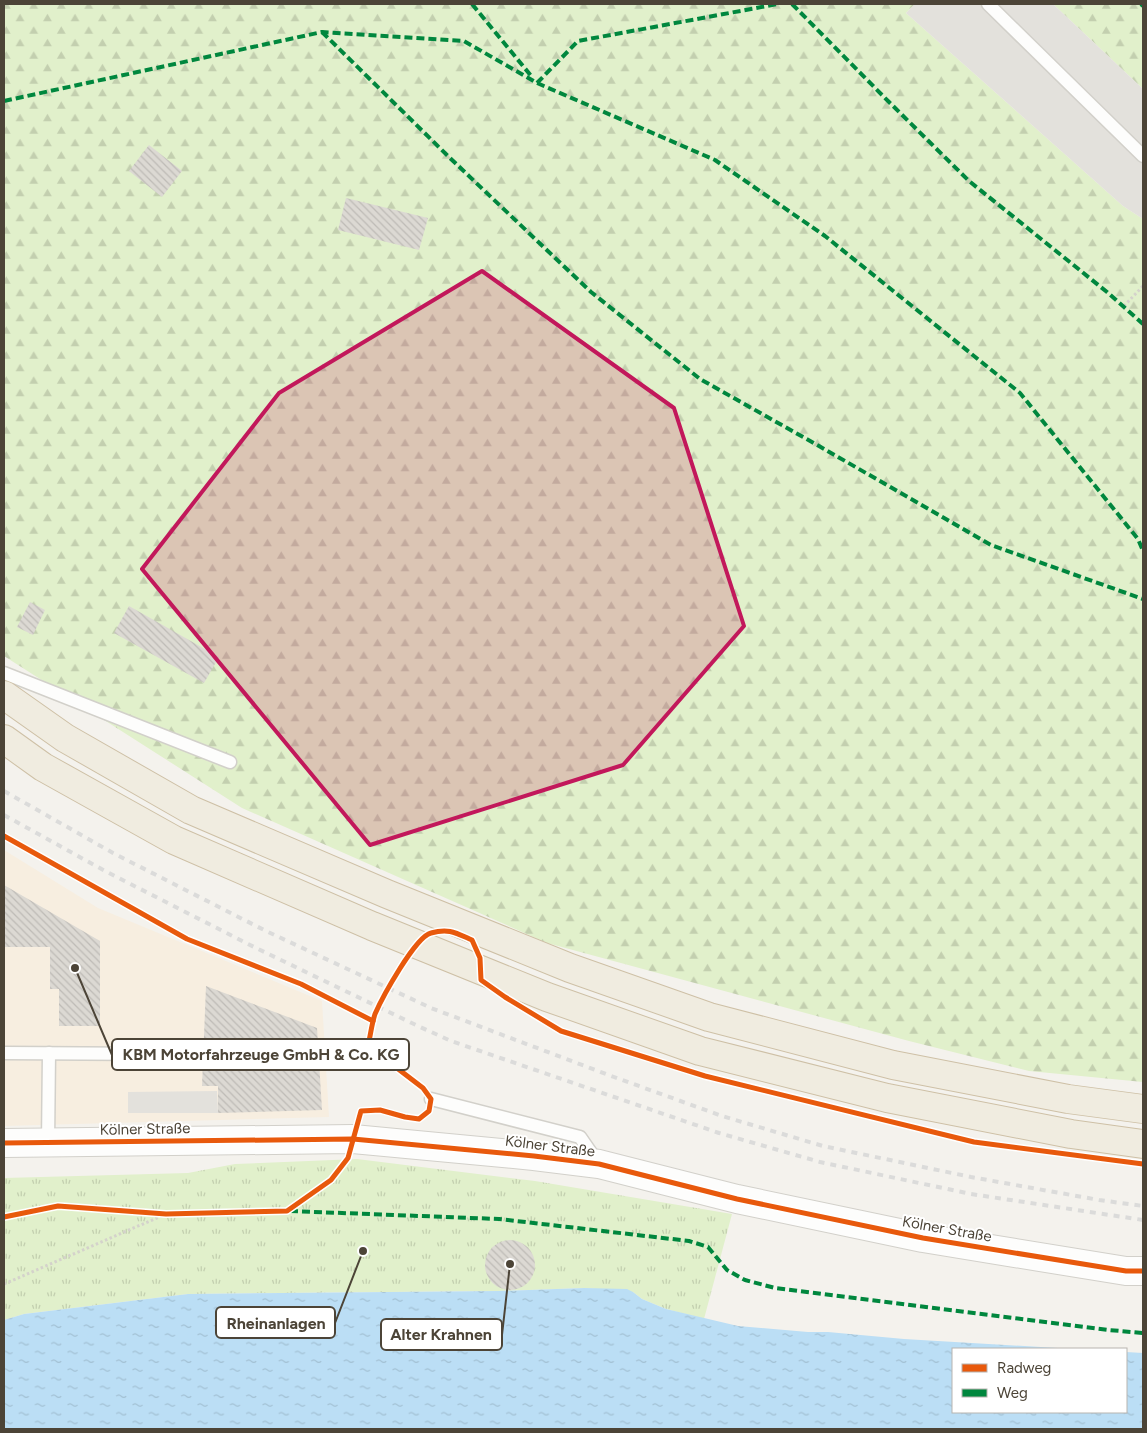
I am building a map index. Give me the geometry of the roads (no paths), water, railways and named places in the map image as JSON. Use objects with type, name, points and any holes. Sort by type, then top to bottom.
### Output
[{"type":"highway","points":[[4,696],[66,738],[191,810],[387,894],[570,968],[709,1017],[893,1065],[1068,1099],[1143,1109]]},
{"type":"highway","points":[[4,739],[42,767],[174,840],[372,926],[547,997],[700,1051],[888,1098],[1071,1134],[1143,1144]]},
{"type":"street","name":"Kölner Straße","points":[[4,1143],[353,1139],[534,1156],[599,1164],[737,1200],[923,1238],[1126,1271],[1143,1272]]},
{"type":"lane","points":[[988,4],[1143,156]]},
{"type":"lane","points":[[4,673],[230,762]]},
{"type":"lane","points":[[4,1053],[163,1054]]},
{"type":"lane","points":[[48,1143],[49,1053]]},
{"type":"lane","points":[[431,1100],[580,1137],[599,1164]]},
{"type":"water","points":[[584,1288],[627,1289],[642,1299],[666,1309],[738,1326],[904,1339],[1057,1348],[952,1348],[952,1413],[1127,1413],[1127,1352],[1143,1353],[1143,1429],[4,1429],[4,1320],[24,1314],[188,1294],[498,1291]]},
{"type":"railway","points":[[4,791],[113,853],[266,931],[431,1008],[614,1077],[722,1116],[823,1146],[971,1177],[1143,1206]]},
{"type":"railway","points":[[4,815],[105,871],[256,948],[451,1041],[719,1133],[820,1162],[971,1194],[1143,1220]]},
{"type":"place","name":"KBM Motorfahrzeuge GmbH & Co. KG","points":[[75,968]]},
{"type":"place","name":"Rheinanlagen","points":[[363,1251]]},
{"type":"place","name":"Alter Krahnen","points":[[510,1264]]}]
